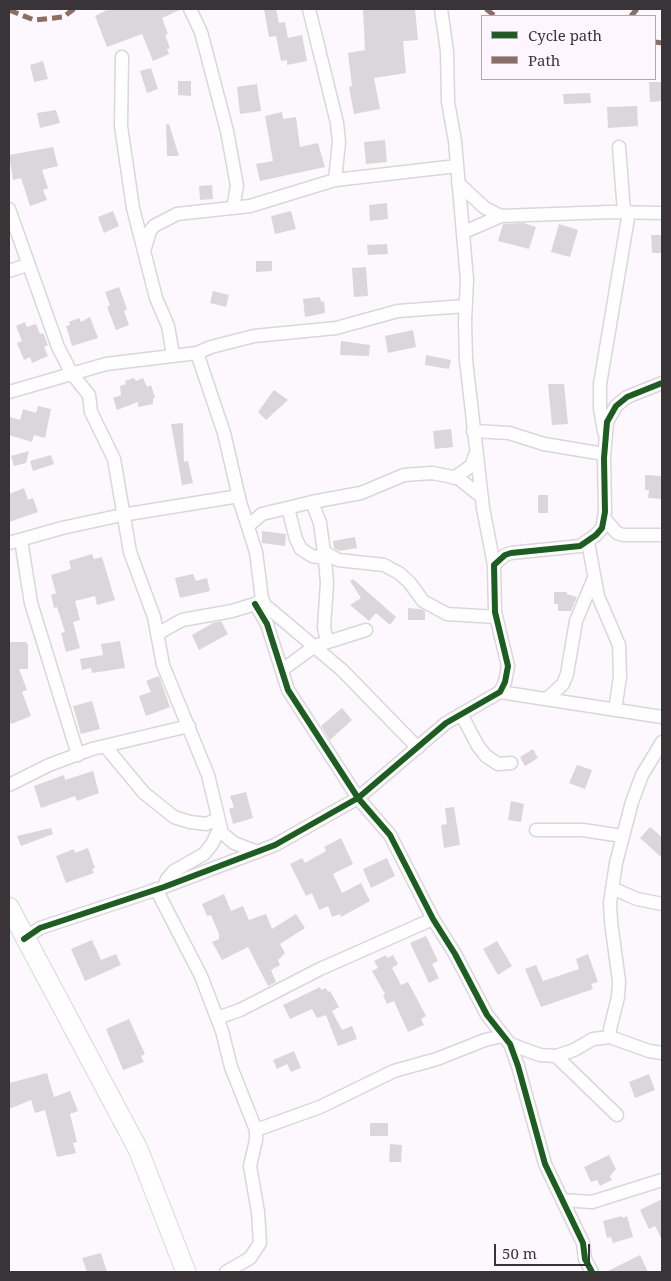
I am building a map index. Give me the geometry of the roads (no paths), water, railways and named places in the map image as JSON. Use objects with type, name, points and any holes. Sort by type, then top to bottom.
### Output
[{"type":"street","points":[[190,9],[201,32],[227,130],[236,178],[236,196],[233,208]]},
{"type":"street","points":[[309,9],[340,142],[335,180]]},
{"type":"street","points":[[24,939],[40,928],[160,888],[258,852],[304,829],[358,798],[446,723],[500,692],[505,682],[508,666],[496,616],[494,565],[482,497],[466,360],[465,306],[467,280],[464,232],[455,141],[448,102],[447,51],[441,9]]},
{"type":"street","points":[[122,57],[120,110],[123,144],[135,223],[156,298],[168,326],[173,355]]},
{"type":"street","points":[[605,439],[600,408],[600,384],[626,212],[619,147]]},
{"type":"street","points":[[144,251],[150,231],[167,218],[187,212],[233,208],[262,203],[335,180],[457,166]]},
{"type":"street","points":[[458,184],[485,208],[501,216]]},
{"type":"street","points":[[9,209],[27,265],[58,347],[72,374],[89,395],[91,412],[114,459],[122,515],[130,552],[154,617],[163,666],[208,775],[222,833],[234,842],[258,852]]},
{"type":"street","points":[[464,232],[501,216],[626,212],[662,213]]},
{"type":"street","points":[[9,271],[27,265]]},
{"type":"street","points":[[9,392],[106,364],[197,353],[254,336],[336,328],[398,311],[465,306]]},
{"type":"street","points":[[197,353],[224,433],[239,499],[256,552],[258,601],[288,690],[358,798],[390,835],[433,919],[455,954],[487,1016],[506,1040],[518,1066],[545,1164],[583,1243],[585,1259],[592,1272]]},
{"type":"street","points":[[494,565],[505,555],[511,553],[580,546],[588,542],[602,528],[604,518],[604,454],[608,422],[616,406],[627,397],[662,383]]},
{"type":"street","points":[[473,431],[508,433],[544,444],[604,454]]},
{"type":"street","points":[[454,478],[471,466],[476,453]]},
{"type":"street","points":[[248,526],[262,514],[362,493],[404,475],[432,473],[454,478],[482,497]]},
{"type":"street","points":[[78,755],[31,602],[15,542],[122,515],[239,499],[262,514]]},
{"type":"street","points":[[312,502],[320,523],[327,583],[321,644]]},
{"type":"street","points":[[288,508],[296,539],[301,549],[312,556],[324,555],[338,560],[384,565],[399,573],[410,582],[423,601],[447,614],[496,616]]},
{"type":"street","points":[[604,518],[616,533],[622,535],[662,535]]},
{"type":"street","points":[[588,542],[598,596],[619,645],[620,676],[614,710]]},
{"type":"street","points":[[547,700],[563,684],[567,674],[576,622],[594,578]]},
{"type":"street","points":[[157,634],[182,620],[225,613],[258,601],[321,644],[418,748]]},
{"type":"street","points":[[282,670],[321,644],[366,630]]},
{"type":"street","points":[[500,692],[662,717]]},
{"type":"street","points":[[461,714],[478,746],[486,756],[498,764],[511,763]]},
{"type":"street","points":[[9,785],[49,765],[105,746],[189,726]]},
{"type":"street","points":[[610,1037],[610,1029],[618,997],[619,981],[611,922],[612,888],[622,836],[642,775],[662,742]]},
{"type":"street","points":[[105,746],[144,793],[174,817],[190,822],[219,823]]},
{"type":"street","points":[[160,888],[174,872],[204,854],[212,844],[219,823]]},
{"type":"street","points":[[536,830],[583,830],[622,836]]},
{"type":"street","points":[[160,888],[193,958],[217,1018],[231,1066],[256,1130],[256,1140],[250,1166],[258,1212],[260,1243],[250,1258],[226,1272]]},
{"type":"street","points":[[612,888],[629,896],[662,904]]},
{"type":"street","points":[[9,907],[24,939],[138,1149],[186,1272]]},
{"type":"street","points":[[217,1018],[240,1010],[320,969],[433,919]]},
{"type":"street","points":[[256,1130],[320,1107],[394,1071],[437,1059],[485,1040],[506,1040],[540,1056],[556,1056],[574,1050],[593,1039],[610,1037],[649,1051],[662,1053]]},
{"type":"street","points":[[556,1056],[616,1115]]},
{"type":"street","points":[[562,1200],[592,1202],[662,1180]]}]
